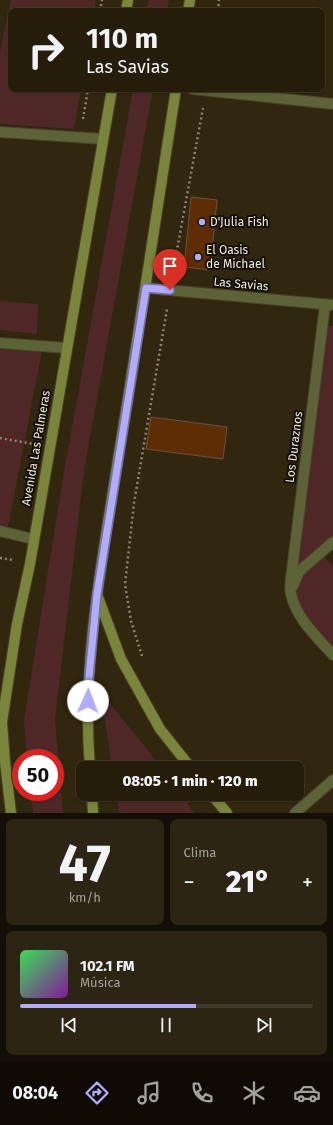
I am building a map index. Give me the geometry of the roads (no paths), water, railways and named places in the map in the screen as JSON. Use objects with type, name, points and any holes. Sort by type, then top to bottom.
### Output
[{"type":"main road","name":"Avenida Las Palmeras","points":[[11,813],[2,722],[17,624],[30,564],[33,539],[111,92]]},
{"type":"main road","points":[[89,761],[87,741],[88,687],[97,594],[176,92]]},
{"type":"main road","points":[[97,594],[121,659],[160,729],[185,761]]},
{"type":"main road","points":[[92,801],[93,813]]},
{"type":"main road","points":[[218,801],[227,813]]},
{"type":"street","points":[[224,92],[333,104]]},
{"type":"street","points":[[0,132],[103,139]]},
{"type":"street","name":"Las Savias","points":[[146,288],[329,305]]},
{"type":"street","name":"Los Duraznos","points":[[329,305],[290,593],[298,612],[309,628],[333,655]]},
{"type":"street","points":[[0,343],[67,348]]},
{"type":"street","points":[[0,531],[33,539]]},
{"type":"street","points":[[290,593],[299,572],[314,557],[333,542]]},
{"type":"street","points":[[294,813],[333,780]]},
{"type":"place","name":"D'Julia Fish","points":[[202,222]]},
{"type":"place","name":"El Oasis de Michael","points":[[198,257]]}]
